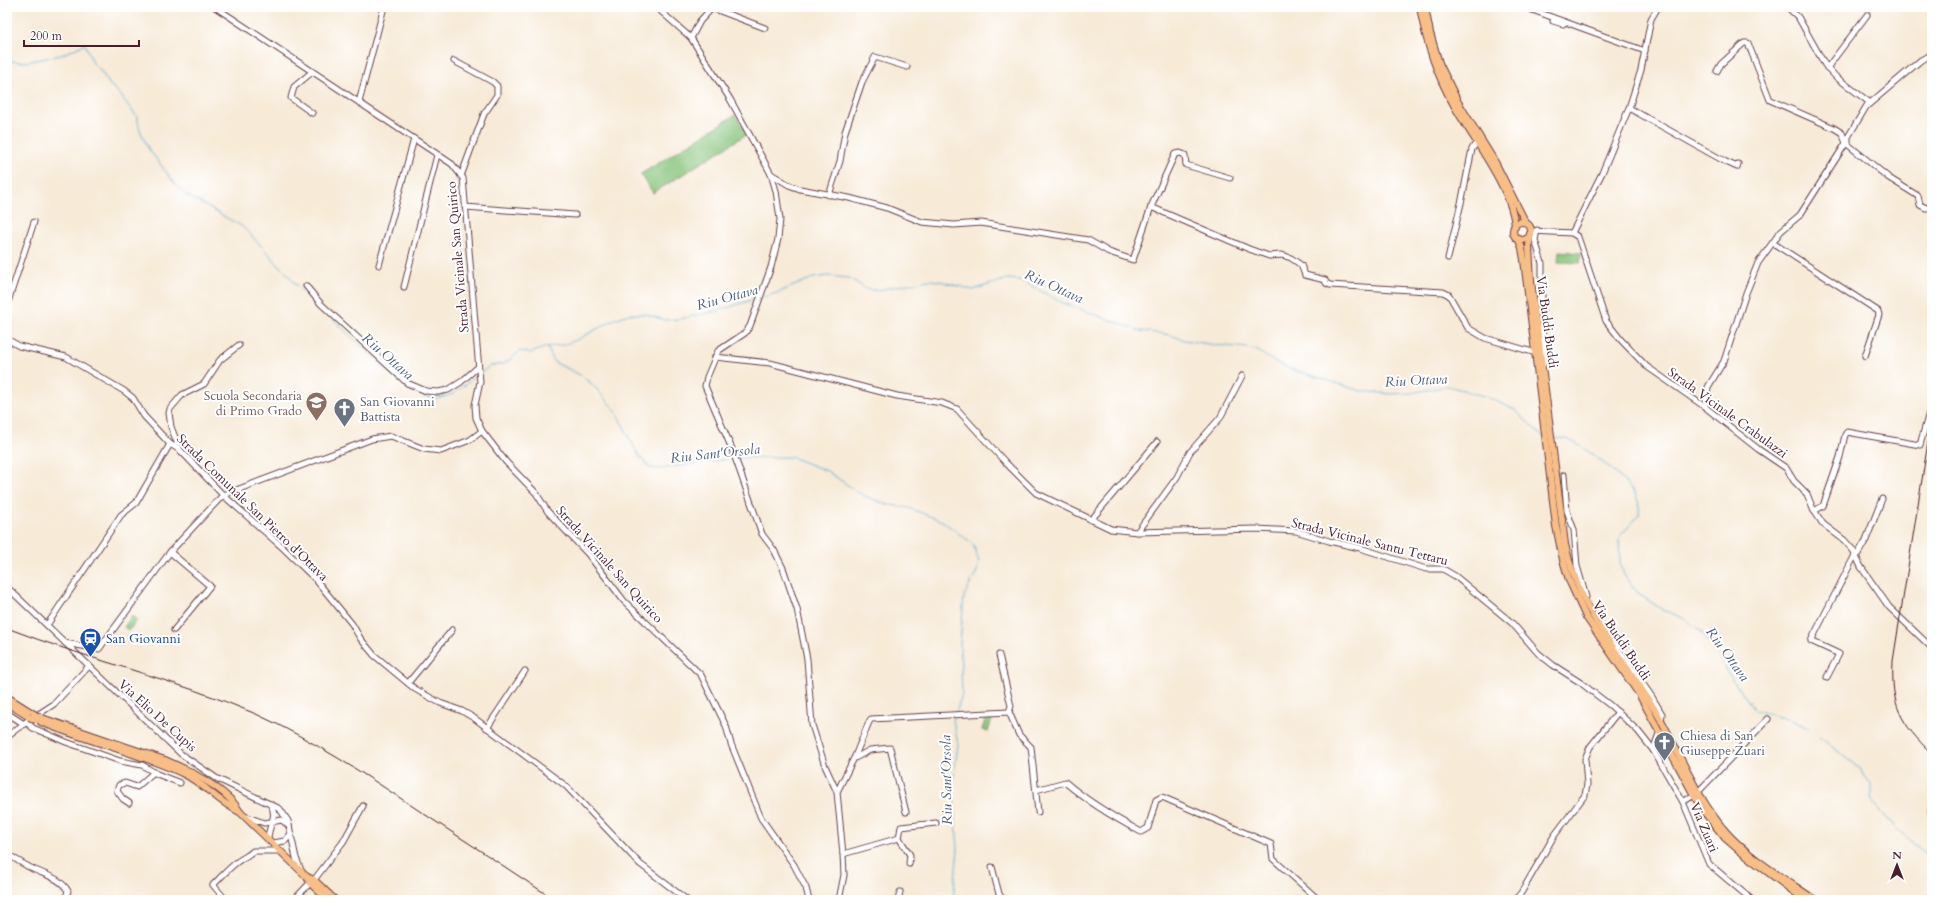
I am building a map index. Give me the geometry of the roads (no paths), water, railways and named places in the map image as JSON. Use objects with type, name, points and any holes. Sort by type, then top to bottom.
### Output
[{"type":"main road","points":[[1420,7],[1425,34],[1434,65],[1453,104],[1491,164],[1514,217],[1514,233],[1518,238],[1526,238],[1533,232],[1526,223],[1495,162],[1458,102],[1439,63],[1430,33],[1425,7]]},
{"type":"main road","points":[[1515,227],[1519,223],[1526,223]]},
{"type":"main road","name":"Via Buddi Buddi","points":[[1533,232],[1529,265],[1543,366],[1548,432]]},
{"type":"main road","name":"Via Buddi Buddi","points":[[1518,238],[1522,248],[1536,353],[1567,555],[1577,586],[1594,621],[1641,686],[1661,717],[1696,794],[1716,820],[1739,844],[1815,900]]},
{"type":"main road","name":"Via Buddi Buddi","points":[[1550,447],[1559,546],[1576,596],[1586,617],[1639,694],[1712,823],[1724,838],[1805,900]]},
{"type":"main road","points":[[7,697],[31,719]]},
{"type":"main road","points":[[7,703],[31,719],[179,772],[205,786],[232,808],[242,814],[302,871],[328,900]]},
{"type":"main road","points":[[311,880],[335,900]]},
{"type":"street","name":"Strada Vicinale San Quirico","points":[[215,7],[452,164],[461,176],[465,207],[478,372],[475,405],[476,418],[482,431],[506,462],[536,493],[548,512],[588,554],[624,601],[701,675],[726,726],[731,744],[761,818],[794,865],[806,888],[809,900]]},
{"type":"street","points":[[359,102],[384,7]]},
{"type":"street","points":[[656,7],[691,38],[730,99],[771,174],[776,191],[780,219],[778,239],[750,326],[745,333],[718,351],[705,386],[732,449],[762,534],[774,550],[783,568],[798,609],[807,659],[812,725],[825,766],[837,792],[844,875],[839,900]]},
{"type":"street","points":[[1524,7],[1645,52]]},
{"type":"street","points":[[1543,366],[1545,360],[1542,313],[1542,263],[1533,232],[1572,233],[1602,173],[1629,108],[1639,77],[1651,19],[1658,7]]},
{"type":"street","points":[[1787,7],[1798,17],[1817,54],[1827,68],[1854,92],[1866,99],[1869,102],[1868,105]]},
{"type":"street","points":[[691,38],[700,21],[713,8],[766,28]]},
{"type":"street","points":[[1827,68],[1867,15]]},
{"type":"street","points":[[1553,21],[1645,52]]},
{"type":"street","points":[[1717,71],[1721,64],[1744,43],[1748,43],[1770,100],[1834,128],[1842,133],[1847,143],[1889,178],[1918,196],[1920,205],[1926,208],[1932,207]]},
{"type":"street","points":[[1705,407],[1708,387],[1724,361],[1746,293],[1756,269],[1781,231],[1800,215],[1847,143],[1848,137],[1868,105],[1922,60],[1932,54]]},
{"type":"street","points":[[829,195],[840,161],[845,132],[859,89],[875,57],[907,67]]},
{"type":"street","points":[[454,61],[493,82],[497,86],[497,95],[484,114],[461,176]]},
{"type":"street","points":[[312,72],[294,87],[291,98],[312,113]]},
{"type":"street","points":[[1629,108],[1726,162],[1737,167],[1738,164]]},
{"type":"street","points":[[379,265],[414,139]]},
{"type":"street","points":[[1448,258],[1472,149],[1477,142]]},
{"type":"street","points":[[771,174],[789,185],[886,208],[922,222],[954,225],[981,223],[1088,240],[1109,252],[1134,260],[1151,207],[1175,154],[1180,153],[1184,155],[1186,165],[1230,178]]},
{"type":"street","points":[[404,287],[437,155]]},
{"type":"street","points":[[465,207],[575,215]]},
{"type":"street","points":[[1151,207],[1249,249],[1269,256],[1282,255],[1291,258],[1301,265],[1305,275],[1325,280],[1326,283],[1330,285],[1444,292],[1449,295],[1468,328],[1485,338],[1536,353]]},
{"type":"street","points":[[7,306],[34,222]]},
{"type":"street","name":"Strada Vicinale Crabulazzi","points":[[1572,233],[1578,237],[1606,321],[1621,340],[1646,366],[1705,407],[1758,449],[1786,468],[1794,481],[1807,494],[1814,511],[1823,524],[1844,540],[1856,556],[1861,567],[1889,607],[1932,648]]},
{"type":"street","points":[[1773,243],[1878,311],[1879,315],[1865,356]]},
{"type":"street","points":[[306,286],[326,309],[406,383],[426,391],[438,392],[448,390],[478,372]]},
{"type":"street","points":[[1535,308],[1542,313]]},
{"type":"street","name":"Strada Comunale San Pietro d'Ottava","points":[[7,339],[19,346],[66,357],[101,376],[133,398],[144,416],[170,444],[180,450],[223,495],[311,575],[352,624],[360,638],[374,655],[408,683],[440,704],[474,718],[566,786],[640,864],[687,900]]},
{"type":"street","points":[[180,450],[171,427],[168,413],[170,409],[182,394],[204,384],[220,360],[239,345]]},
{"type":"street","name":"Strada Vicinale Santu Tettaru","points":[[715,357],[770,363],[897,396],[942,403],[957,408],[1006,464],[1036,493],[1111,529],[1137,532],[1255,529],[1296,531],[1328,541],[1360,548],[1426,569],[1443,569],[1455,576],[1512,623],[1538,653],[1552,665],[1581,683],[1618,712],[1638,731],[1653,750]]},
{"type":"street","points":[[1137,532],[1177,477],[1190,452],[1220,418],[1242,376]]},
{"type":"street","points":[[1814,511],[1823,506],[1840,457],[1844,435],[1847,432],[1920,446],[1932,402]]},
{"type":"street","points":[[65,643],[99,649],[170,552],[223,495],[372,439],[391,436],[424,449],[441,451],[470,440],[482,431]]},
{"type":"street","points":[[1091,520],[1157,442]]},
{"type":"street","points":[[47,625],[121,515],[136,503],[170,444]]},
{"type":"street","points":[[1564,475],[1567,511],[1574,530],[1577,566],[1584,593],[1597,618],[1636,672],[1661,717]]},
{"type":"street","points":[[1827,677],[1839,654],[1811,641],[1866,540],[1882,499]]},
{"type":"street","points":[[170,552],[210,586],[174,630]]},
{"type":"street","points":[[1567,555],[1577,566]]},
{"type":"street","name":"Via Elio De Cupis","points":[[7,587],[181,754],[216,778],[280,809],[285,815],[290,826],[296,858],[302,871]]},
{"type":"street","points":[[408,683],[452,630]]},
{"type":"street","points":[[999,655],[1011,706],[1009,712],[1019,735],[1031,748],[1038,812]]},
{"type":"street","points":[[7,736],[54,704],[89,666]]},
{"type":"street","points":[[487,728],[525,671]]},
{"type":"street","points":[[837,792],[854,759],[871,719],[1009,712]]},
{"type":"street","points":[[1514,900],[1521,893],[1554,836],[1585,795],[1587,785],[1585,759],[1590,747],[1618,712]]},
{"type":"street","points":[[7,713],[31,719]]},
{"type":"street","points":[[31,719],[32,728],[66,742],[120,760],[142,765],[154,772],[180,782]]},
{"type":"street","points":[[1683,802],[1696,794],[1768,719]]},
{"type":"street","points":[[1653,750],[1660,732]]},
{"type":"street","points":[[854,759],[870,750],[890,748],[906,812]]},
{"type":"street","name":"Via Zuari","points":[[1653,750],[1683,802],[1709,864],[1752,900]]},
{"type":"street","points":[[129,803],[123,799],[117,791],[119,785],[125,783],[137,787],[154,772]]},
{"type":"street","points":[[1036,790],[1065,782],[1070,788],[1086,799],[1141,832],[1148,828],[1156,800],[1162,797],[1271,844],[1274,860],[1319,900]]},
{"type":"street","points":[[268,802],[274,813],[273,823],[268,829],[270,841],[285,841],[291,834]]},
{"type":"street","points":[[294,900],[343,842],[363,806]]},
{"type":"street","points":[[242,814],[264,823],[273,823],[282,820],[290,826]]},
{"type":"street","points":[[909,864],[910,855],[899,838],[901,826],[936,823]]},
{"type":"street","points":[[843,854],[899,838]]},
{"type":"street","points":[[226,900],[213,885],[234,865],[253,851],[280,851]]},
{"type":"street","points":[[7,854],[30,868],[53,876],[64,884],[68,891],[65,900]]},
{"type":"street","points":[[992,867],[998,894],[1003,900]]},
{"type":"street","points":[[898,900],[900,892]]},
{"type":"waterway","name":"Riu Ottava","points":[[7,61],[26,62],[61,55],[85,44],[93,63],[100,70],[110,85],[119,93],[137,117],[140,130],[148,148],[176,185],[186,195],[243,227],[267,252]]},
{"type":"waterway","name":"Riu Ottava","points":[[269,254],[282,269]]},
{"type":"waterway","name":"Riu Ottava","points":[[285,271],[297,286]]},
{"type":"waterway","name":"Riu Ottava","points":[[763,297],[813,278],[828,276],[849,278],[868,290],[878,290],[928,280],[940,281],[973,290],[1007,279],[1020,280],[1063,303],[1141,331],[1171,335],[1184,340],[1215,345],[1248,348],[1258,351],[1274,362],[1291,369],[1361,391],[1391,394],[1411,393],[1448,386],[1487,397],[1515,410],[1543,437]]},
{"type":"waterway","name":"Riu Ottava","points":[[299,288],[400,382],[426,397],[437,399],[453,394],[478,375]]},
{"type":"waterway","name":"Riu Ottava","points":[[482,372],[490,366],[504,364],[520,351],[530,353],[547,347],[563,345],[577,340],[615,319],[629,314],[645,314],[665,320],[679,319],[717,311],[758,298]]},
{"type":"waterway","name":"Riu Sant'Orsola","points":[[547,347],[554,362],[582,376],[594,386],[615,410],[639,456],[650,468],[659,469],[734,458]]},
{"type":"waterway","name":"Riu Ottava","points":[[1553,439],[1561,438],[1569,440],[1594,455],[1633,491],[1638,502],[1639,515],[1620,536]]},
{"type":"waterway","name":"Riu Sant'Orsola","points":[[737,458],[791,457],[827,471],[862,495],[886,504],[909,508],[942,521],[973,544],[979,562],[978,567]]},
{"type":"waterway","name":"Riu Ottava","points":[[1619,540],[1620,563],[1624,575],[1633,588],[1663,610],[1683,618],[1702,632],[1719,656],[1733,681],[1755,710],[1793,721],[1809,728]]},
{"type":"waterway","name":"Riu Sant'Orsola","points":[[956,713],[962,694],[960,644],[964,596],[978,569]]},
{"type":"waterway","name":"Riu Sant'Orsola","points":[[953,900],[958,849],[953,784],[958,744],[953,720],[955,716]]},
{"type":"waterway","name":"Riu Ottava","points":[[1819,737],[1860,768],[1864,777],[1871,783],[1871,799],[1887,820],[1932,860]]},
{"type":"railway","points":[[1932,417],[1893,661],[1894,690],[1900,713],[1912,732],[1932,754]]},
{"type":"railway","points":[[7,628],[69,650],[194,690],[256,714],[277,724],[359,771],[555,900]]},
{"type":"place","name":"Scuola Secondaria di Primo Grado","points":[[317,422]]},
{"type":"place","name":"San Giovanni Battista","points":[[344,428]]},
{"type":"place","name":"San Giovanni","points":[[91,658]]},
{"type":"place","name":"Chiesa di San Giuseppe Zuari","points":[[1664,762]]}]
